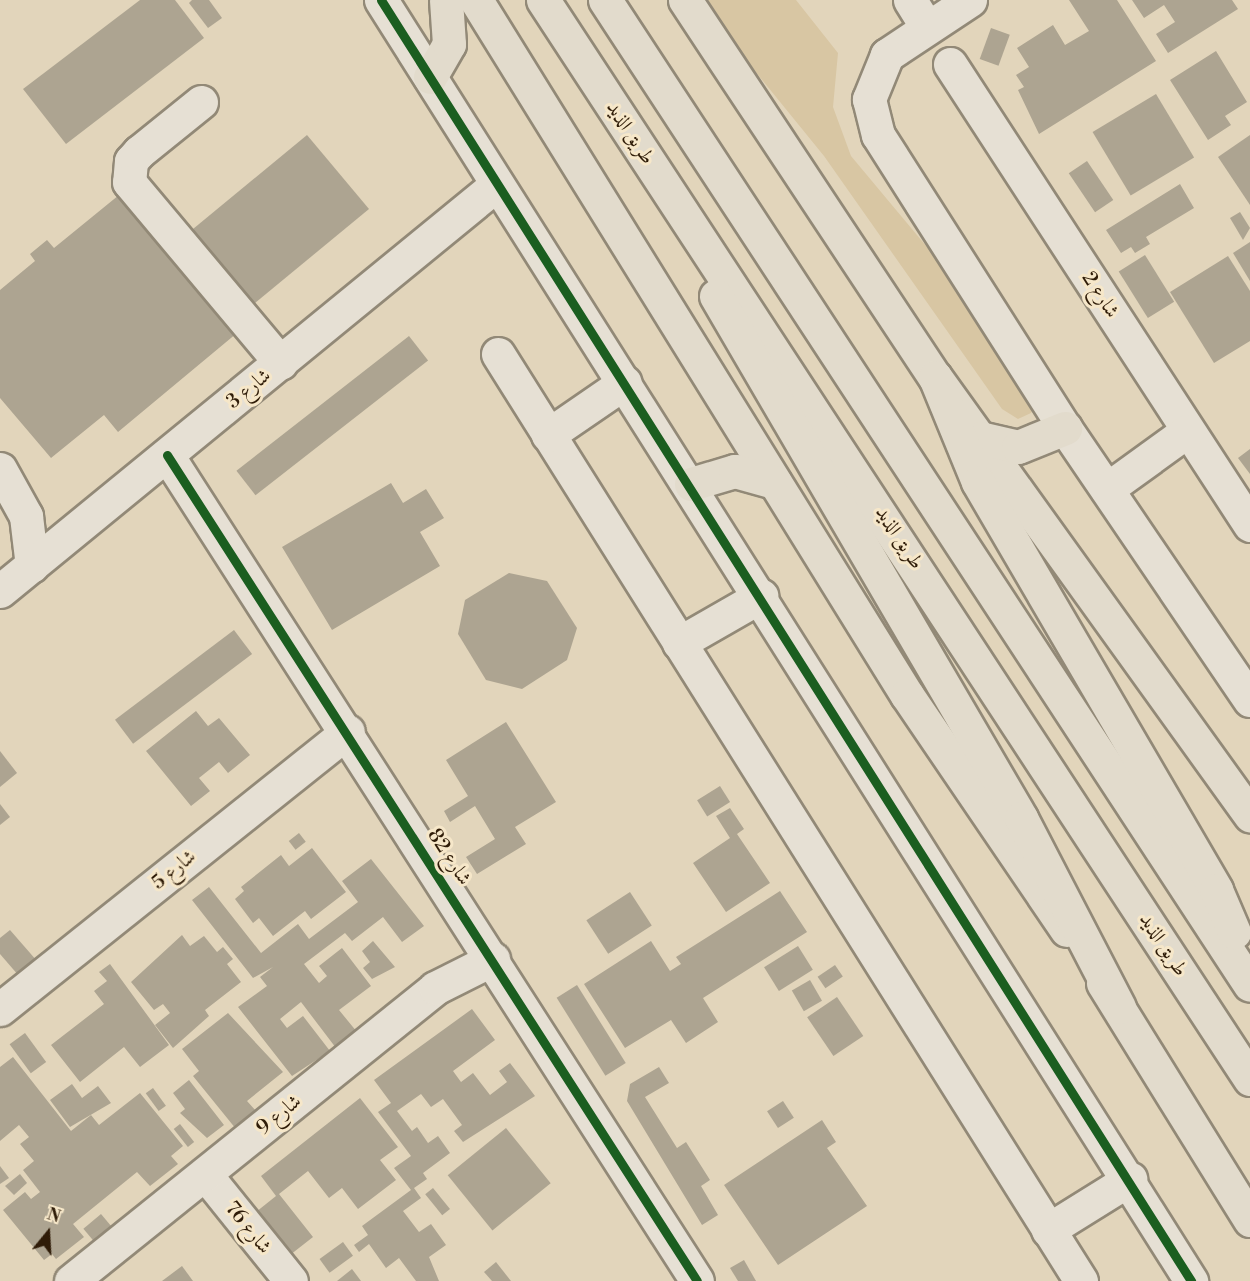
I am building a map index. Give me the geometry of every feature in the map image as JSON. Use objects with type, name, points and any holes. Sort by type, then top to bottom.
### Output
[{"type":"main road","points":[[430,77],[449,44],[446,0]]},
{"type":"main road","points":[[476,0],[907,695],[1119,1007],[1250,1220]]},
{"type":"main road","name":"طريق الذيد","points":[[543,0],[1250,1079]]},
{"type":"main road","points":[[605,0],[1250,985]]},
{"type":"main road","points":[[685,0],[935,377],[1250,815]]},
{"type":"main road","points":[[684,216],[740,340],[1021,818],[1119,1007]]},
{"type":"main road","points":[[935,377],[969,465],[1216,890],[1250,976]]},
{"type":"main road","points":[[980,438],[1018,447],[1065,428]]},
{"type":"main road","points":[[691,484],[735,471],[774,482]]},
{"type":"street","points":[[381,0],[496,184],[691,484],[1130,1179],[1191,1281]]},
{"type":"street","points":[[970,0],[918,13],[878,68],[870,116],[1065,428],[1250,700]]},
{"type":"street","name":"شارع 2","points":[[950,64],[1250,525]]},
{"type":"street","points":[[201,102],[138,152],[131,161],[129,182],[281,363]]},
{"type":"street","name":"شارع 3","points":[[0,591],[281,363],[496,184]]},
{"type":"street","points":[[498,354],[1081,1281]]},
{"type":"street","points":[[548,435],[625,382]]},
{"type":"street","points":[[1107,489],[1187,431]]},
{"type":"street","name":"شارع 82","points":[[167,455],[348,731],[697,1281]]},
{"type":"street","points":[[0,469],[26,516],[32,566]]},
{"type":"street","points":[[679,643],[761,596]]},
{"type":"street","name":"شارع 5","points":[[0,1009],[348,731]]},
{"type":"street","name":"شارع 9","points":[[71,1281],[435,988],[493,959]]},
{"type":"street","name":"شارع 76","points":[[205,1174],[291,1281]]},
{"type":"street","points":[[1048,1230],[1130,1179]]},
{"type":"shaded area","points":[[697,0],[796,0],[838,53],[833,107],[851,156],[952,277],[1037,401],[1031,413],[1018,419],[1002,409],[824,156]]},
{"type":"building","points":[[140,0],[175,0],[204,38],[66,144],[23,89]]},
{"type":"building","points":[[192,0],[209,0],[222,18],[208,28],[189,3]]},
{"type":"building","points":[[1069,0],[1117,0],[1156,61],[1039,134],[1018,90],[1024,87],[1016,75],[1029,67],[1017,48],[1053,25],[1065,45],[1089,31]]},
{"type":"building","points":[[1132,0],[1232,0],[1238,9],[1168,53],[1156,34],[1175,22],[1164,5],[1144,18]]},
{"type":"building","points":[[991,28],[1010,35],[999,66],[980,59]]},
{"type":"building","points":[[1216,51],[1247,102],[1225,116],[1231,125],[1208,140],[1170,80]]},
{"type":"building","points":[[1156,94],[1194,157],[1131,196],[1093,132]]},
{"type":"building","points":[[307,135],[369,209],[255,303],[242,300],[192,238],[193,229]]},
{"type":"building","points":[[1250,135],[1250,205],[1218,157]]},
{"type":"building","points":[[1087,161],[1113,200],[1095,212],[1069,173]]},
{"type":"building","points":[[1180,184],[1194,208],[1146,237],[1150,244],[1135,253],[1131,247],[1121,253],[1106,230]]},
{"type":"building","points":[[119,195],[243,328],[118,432],[104,415],[51,458],[0,398],[0,290],[35,261],[30,254],[47,240],[54,248]]},
{"type":"building","points":[[1240,212],[1250,228],[1243,240],[1230,218]]},
{"type":"building","points":[[1250,242],[1250,281],[1233,253]]},
{"type":"building","points":[[1145,255],[1174,302],[1148,318],[1119,271]]},
{"type":"building","points":[[1228,256],[1250,291],[1250,341],[1214,363],[1170,292]]},
{"type":"building","points":[[409,336],[428,360],[256,495],[236,471]]},
{"type":"building","points":[[1250,449],[1250,474],[1238,458]]},
{"type":"building","points":[[391,483],[403,503],[426,489],[444,518],[420,532],[440,566],[332,630],[282,547]]},
{"type":"building","points":[[509,573],[547,581],[577,628],[567,660],[522,689],[486,680],[458,634],[465,600]]},
{"type":"building","points":[[234,630],[252,654],[133,744],[115,720]]},
{"type":"building","points":[[196,711],[208,726],[219,718],[250,755],[228,773],[219,762],[199,778],[210,791],[191,806],[146,751]]},
{"type":"building","points":[[506,722],[556,802],[515,827],[526,844],[477,874],[466,857],[495,839],[475,806],[450,822],[444,811],[468,796],[446,760]]},
{"type":"building","points":[[0,751],[17,773],[0,787]]},
{"type":"building","points":[[720,786],[730,802],[707,816],[697,800]]},
{"type":"building","points":[[0,804],[10,817],[0,825]]},
{"type":"building","points":[[730,808],[744,829],[737,834],[770,883],[726,912],[693,863],[730,838],[716,816]]},
{"type":"building","points":[[299,833],[306,842],[296,850],[289,841]]},
{"type":"building","points":[[312,848],[346,892],[311,919],[305,911],[273,936],[259,918],[253,923],[235,899],[244,891],[241,887],[281,855],[289,866]]},
{"type":"building","points":[[371,859],[424,926],[402,942],[383,917],[352,941],[345,933],[304,964],[319,983],[327,976],[319,966],[342,948],[371,986],[339,1010],[357,1032],[336,1048],[301,1002],[280,1019],[287,1028],[303,1016],[330,1051],[292,1076],[238,1007],[267,986],[260,977],[273,967],[253,978],[192,900],[209,887],[261,953],[298,924],[309,939],[358,902],[342,881]]},
{"type":"building","points":[[780,891],[807,932],[703,998],[718,1022],[686,1043],[671,1020],[625,1048],[584,984],[651,941],[670,971],[681,964],[676,957]]},
{"type":"building","points":[[630,892],[652,926],[608,954],[586,920]]},
{"type":"building","points":[[10,930],[37,961],[19,976],[0,954],[0,938]]},
{"type":"building","points":[[182,935],[190,946],[204,936],[217,952],[223,947],[233,959],[227,964],[241,982],[205,1010],[209,1016],[173,1048],[155,1025],[170,1013],[163,1004],[154,1010],[131,982]]},
{"type":"building","points":[[373,941],[395,967],[372,979],[363,968],[370,962],[362,951]]},
{"type":"building","points":[[798,946],[813,970],[779,991],[764,967]]},
{"type":"building","points":[[110,964],[169,1045],[140,1067],[124,1047],[80,1082],[51,1045],[104,1004],[94,991],[107,981],[99,972]]},
{"type":"building","points":[[835,965],[843,977],[825,988],[818,977]]},
{"type":"building","points":[[810,980],[822,1001],[804,1011],[792,990]]},
{"type":"building","points":[[577,985],[626,1063],[605,1076],[557,998]]},
{"type":"building","points":[[837,997],[863,1036],[833,1056],[807,1017]]},
{"type":"building","points":[[472,1009],[495,1040],[453,1071],[461,1082],[473,1073],[490,1095],[507,1082],[499,1071],[510,1063],[535,1096],[463,1142],[454,1131],[462,1125],[443,1099],[431,1107],[421,1094],[397,1111],[412,1131],[417,1127],[428,1143],[438,1136],[450,1153],[423,1173],[427,1179],[414,1188],[421,1198],[403,1211],[419,1232],[431,1224],[446,1245],[429,1257],[439,1281],[416,1281],[399,1258],[386,1268],[369,1244],[359,1252],[354,1245],[368,1235],[362,1226],[411,1190],[394,1168],[411,1156],[378,1112],[391,1103],[374,1080]]},
{"type":"building","points":[[228,1013],[283,1072],[247,1101],[257,1112],[236,1129],[193,1076],[199,1071],[182,1049]]},
{"type":"building","points":[[25,1033],[46,1062],[31,1073],[10,1044]]},
{"type":"building","points":[[13,1057],[71,1131],[91,1115],[99,1125],[140,1093],[183,1146],[171,1156],[178,1164],[150,1186],[137,1172],[73,1224],[84,1237],[56,1259],[52,1254],[44,1260],[3,1210],[25,1192],[31,1199],[40,1192],[23,1170],[34,1161],[20,1144],[29,1137],[19,1125],[0,1141],[0,1067]]},
{"type":"building","points":[[659,1067],[669,1083],[645,1097],[677,1148],[686,1142],[710,1180],[701,1186],[718,1215],[702,1225],[627,1101],[630,1084]]},
{"type":"building","points":[[189,1080],[224,1125],[207,1138],[180,1113],[185,1109],[173,1093]]},
{"type":"building","points":[[72,1084],[82,1098],[98,1086],[111,1103],[70,1127],[50,1100]]},
{"type":"building","points":[[153,1088],[166,1106],[159,1111],[146,1093]]},
{"type":"building","points":[[360,1098],[398,1147],[380,1160],[396,1180],[358,1209],[342,1188],[329,1198],[308,1171],[279,1194],[313,1237],[290,1255],[256,1212],[276,1196],[261,1176]]},
{"type":"building","points":[[783,1101],[794,1118],[778,1128],[767,1111]]},
{"type":"building","points":[[822,1120],[836,1142],[827,1148],[867,1206],[778,1265],[724,1185]]},
{"type":"building","points":[[180,1124],[194,1142],[188,1147],[174,1129]]},
{"type":"building","points":[[506,1128],[551,1183],[492,1230],[448,1175]]},
{"type":"building","points":[[0,1166],[9,1178],[0,1184]]},
{"type":"building","points":[[20,1174],[27,1183],[14,1195],[5,1186]]},
{"type":"building","points":[[433,1188],[450,1209],[442,1215],[425,1194]]},
{"type":"building","points":[[101,1214],[111,1226],[94,1241],[83,1229]]},
{"type":"building","points":[[343,1242],[353,1256],[330,1273],[320,1259]]},
{"type":"building","points":[[744,1260],[756,1281],[738,1281],[730,1268]]},
{"type":"building","points":[[496,1262],[511,1281],[492,1281],[484,1272]]},
{"type":"building","points":[[182,1266],[193,1281],[162,1281]]},
{"type":"building","points":[[352,1269],[361,1281],[337,1281]]},
{"type":"cycle path","points":[[381,0],[1191,1281]]},
{"type":"cycle path","points":[[167,455],[697,1281]]}]
